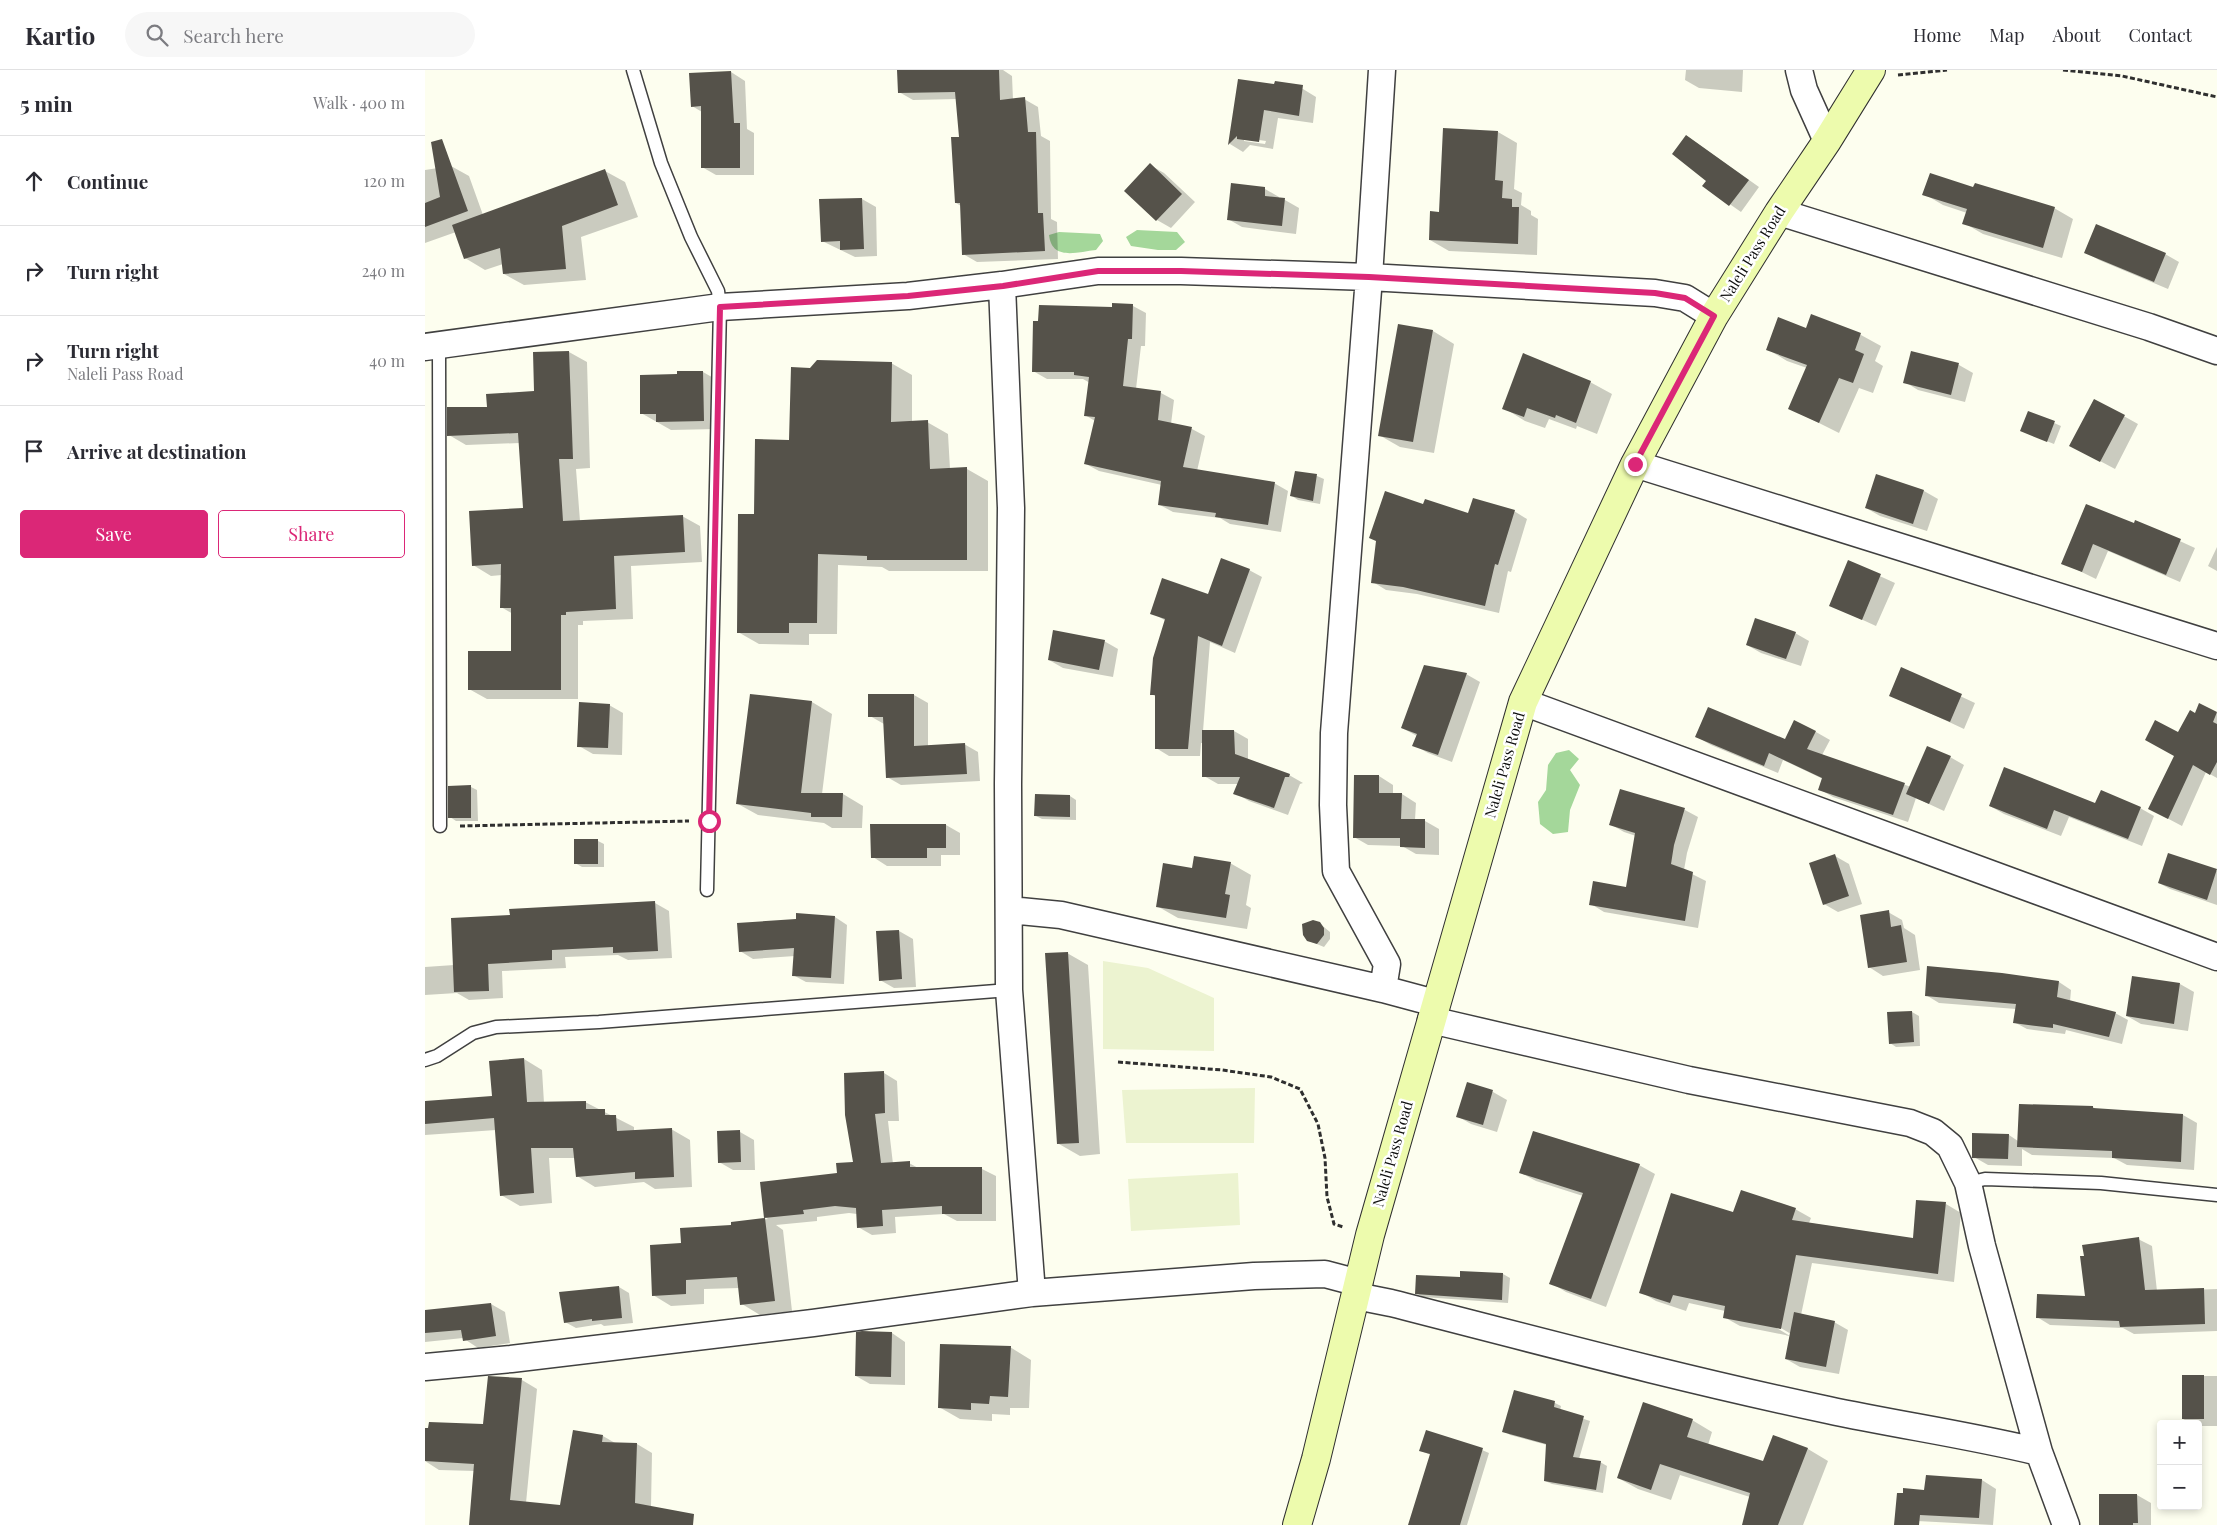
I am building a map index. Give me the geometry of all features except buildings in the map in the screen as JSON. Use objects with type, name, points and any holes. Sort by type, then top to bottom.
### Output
[{"type":"main road","name":"Naleli Pass Road","points":[[1297,1525],[1316,1459],[1370,1235],[1523,702],[1635,464],[1714,316],[1868,74]]},
{"type":"street","points":[[1382,70],[1369,277],[1336,714],[1333,805],[1337,871],[1387,964],[1383,988]]},
{"type":"street","points":[[1799,70],[1804,90],[1827,141]]},
{"type":"street","points":[[1779,212],[2149,327],[2217,351]]},
{"type":"street","points":[[432,347],[720,307],[908,296],[1003,286],[1098,271],[1181,271],[1369,277],[1655,293],[1685,298],[1714,316]]},
{"type":"street","points":[[1003,286],[1011,508],[1008,784],[1009,990],[1032,1293]]},
{"type":"street","points":[[1635,464],[2217,646]]},
{"type":"street","points":[[1523,702],[2217,957]]},
{"type":"street","points":[[1009,910],[1061,915],[1383,988],[1433,1012],[1689,1080],[1909,1123],[1933,1132],[1950,1146],[1968,1183],[1982,1246],[2039,1452],[2067,1525]]},
{"type":"street","points":[[425,1367],[511,1359],[813,1323],[1032,1293],[1255,1276],[1325,1274],[1358,1290],[1401,1306],[1689,1379],[1830,1411],[1988,1440],[2039,1452]]},
{"type":"lane","points":[[633,70],[661,163],[691,237],[718,290],[720,307],[707,890]]},
{"type":"lane","points":[[432,347],[440,826]]},
{"type":"lane","points":[[425,1060],[437,1056],[473,1033],[496,1027],[599,1022],[1009,990]]},
{"type":"lane","points":[[1968,1183],[1985,1179],[2101,1183],[2217,1195]]},
{"type":"path","points":[[1868,74],[1947,70]]},
{"type":"path","points":[[2063,70],[2121,76],[2217,96]]},
{"type":"path","points":[[440,826],[709,821]]},
{"type":"path","points":[[1118,1062],[1222,1070],[1271,1077],[1300,1088],[1318,1124],[1325,1158],[1327,1197],[1335,1224],[1370,1235]]},
{"type":"green space","points":[[1137,230],[1177,232],[1185,242],[1176,250],[1158,250],[1131,246],[1126,237]]},
{"type":"green space","points":[[1059,232],[1100,234],[1103,241],[1096,250],[1074,253],[1060,252],[1051,243],[1049,235]]},
{"type":"green space","points":[[1569,750],[1579,759],[1570,770],[1580,785],[1570,810],[1568,832],[1553,834],[1540,824],[1538,802],[1546,790],[1548,765],[1556,753]]},
{"type":"green space","points":[[1103,961],[1148,968],[1214,998],[1214,1051],[1103,1049]]},
{"type":"green space","points":[[1255,1088],[1254,1143],[1126,1143],[1122,1090]]},
{"type":"green space","points":[[1238,1173],[1240,1225],[1131,1231],[1128,1179]]},
{"type":"route","points":[[709,821],[720,307],[908,296],[1003,286],[1098,271],[1181,271],[1369,277],[1655,293],[1685,298],[1714,316],[1635,464]]}]
